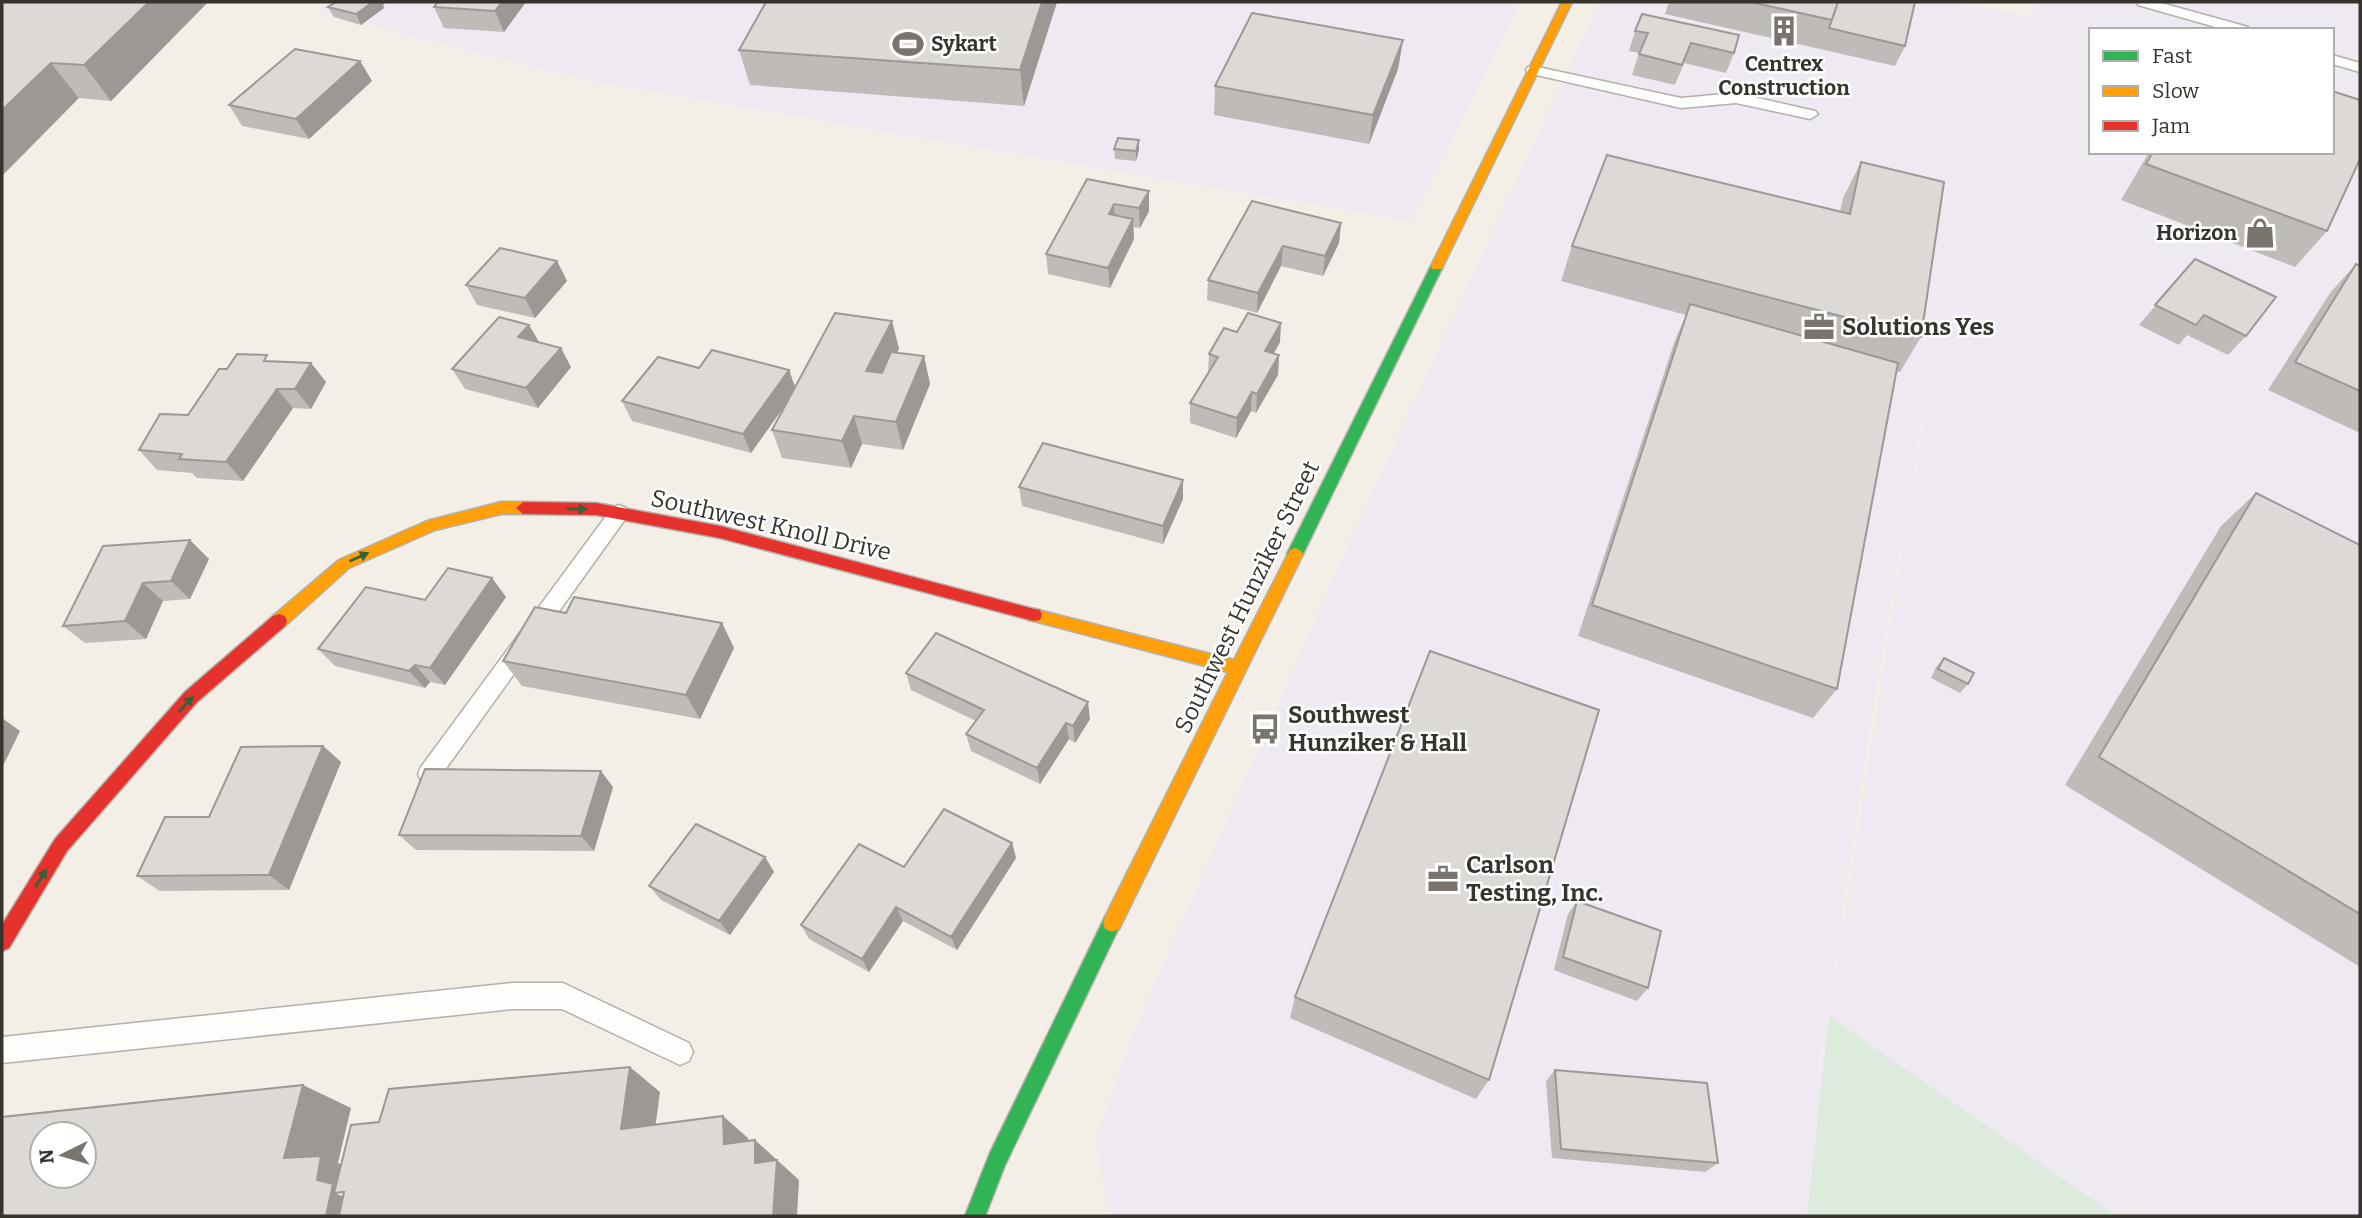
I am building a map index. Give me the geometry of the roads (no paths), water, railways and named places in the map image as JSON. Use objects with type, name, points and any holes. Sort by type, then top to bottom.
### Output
[{"type":"street","name":"Southwest Hunziker Street","points":[[975,1216],[997,1160],[1567,2]]},
{"type":"street","name":"Southwest Knoll Drive","points":[[2,942],[61,845],[191,697],[344,564],[432,525],[500,508],[596,509],[720,532],[1237,668]]},
{"type":"lane","points":[[2143,2],[2236,28]]},
{"type":"lane","points":[[2334,60],[2360,68]]},
{"type":"lane","points":[[1533,70],[1681,103],[1736,98],[1810,114]]},
{"type":"lane","points":[[429,774],[619,513]]},
{"type":"lane","points":[[2,1050],[513,996],[563,996],[680,1052]]},
{"type":"place","name":"Centrex Construction","points":[[1784,31]]},
{"type":"place","name":"Sykart","points":[[908,44]]},
{"type":"place","name":"Horizon","points":[[2260,233]]},
{"type":"place","name":"Solutions Yes","points":[[1819,327]]},
{"type":"place","name":"Southwest Hunziker & Hall","points":[[1265,729]]},
{"type":"place","name":"Carlson Testing, Inc.","points":[[1443,879]]}]
